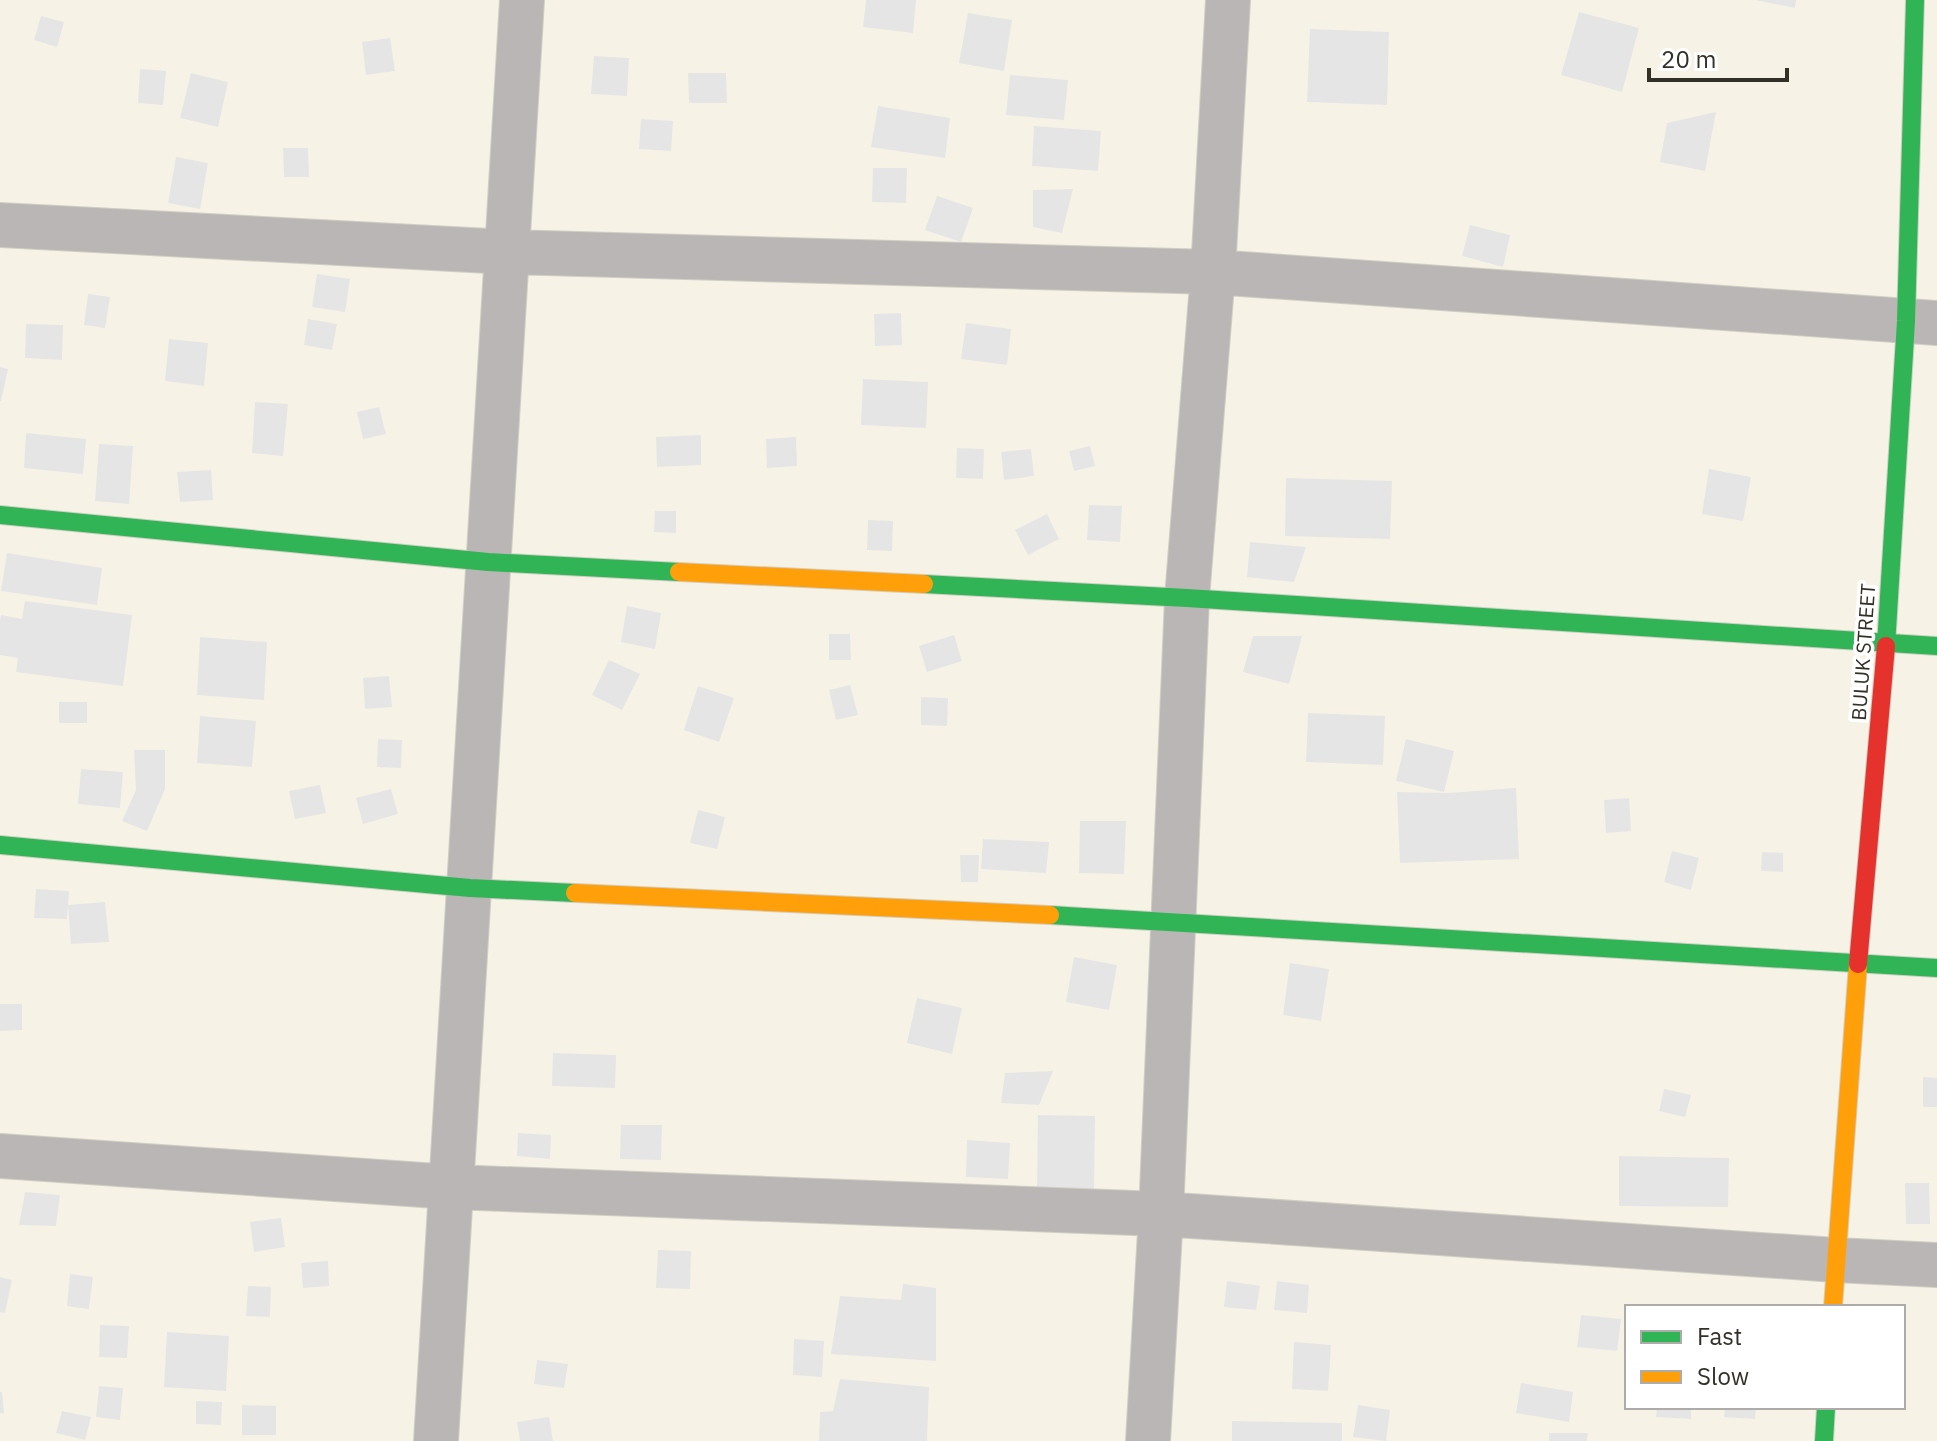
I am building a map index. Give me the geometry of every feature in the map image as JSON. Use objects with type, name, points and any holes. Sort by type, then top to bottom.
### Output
[{"type":"street","points":[[436,1441],[522,0]]},
{"type":"street","points":[[1148,1441],[1175,921],[1187,598],[1213,272],[1228,0]]},
{"type":"street","name":"BULUK STREET","points":[[1833,1305],[1858,962],[1886,644],[1922,322],[1922,15]]},
{"type":"street","points":[[0,225],[508,252],[1213,272],[1922,322]]},
{"type":"street","points":[[0,515],[488,562],[1187,598],[1937,646]]},
{"type":"street","points":[[0,845],[470,888],[1175,921],[1937,968]]},
{"type":"street","points":[[0,1156],[452,1187],[1161,1214],[1937,1265]]},
{"type":"street","points":[[1824,1441],[1826,1409]]},
{"type":"building","points":[[866,0],[916,0],[913,33],[863,27]]},
{"type":"building","points":[[1755,0],[1796,0],[1795,8]]},
{"type":"building","points":[[1579,12],[1639,28],[1622,92],[1561,75]]},
{"type":"building","points":[[968,13],[1012,20],[1004,71],[959,63]]},
{"type":"building","points":[[41,16],[64,22],[57,47],[34,40]]},
{"type":"building","points":[[1310,29],[1389,32],[1387,105],[1307,102]]},
{"type":"building","points":[[390,38],[395,71],[366,75],[362,42]]},
{"type":"building","points":[[594,56],[629,58],[627,96],[591,94]]},
{"type":"building","points":[[140,69],[166,71],[163,105],[138,103]]},
{"type":"building","points":[[191,73],[228,82],[218,127],[180,118]]},
{"type":"building","points":[[688,73],[726,73],[727,103],[689,103]]},
{"type":"building","points":[[1010,75],[1068,80],[1064,120],[1006,115]]},
{"type":"building","points":[[878,106],[950,118],[945,158],[871,147]]},
{"type":"building","points":[[1716,112],[1705,171],[1660,162],[1667,123]]},
{"type":"building","points":[[641,119],[673,121],[671,151],[639,149]]},
{"type":"building","points":[[1034,126],[1101,131],[1098,171],[1032,166]]},
{"type":"building","points":[[283,148],[308,148],[309,177],[284,177]]},
{"type":"building","points":[[176,157],[208,163],[200,209],[168,203]]},
{"type":"building","points":[[873,168],[907,168],[906,203],[872,202]]},
{"type":"building","points":[[1073,189],[1062,233],[1033,227],[1033,190]]},
{"type":"building","points":[[937,196],[973,208],[961,242],[925,230]]},
{"type":"building","points":[[1470,225],[1510,235],[1503,267],[1462,256]]},
{"type":"building","points":[[317,274],[350,279],[345,312],[312,307]]},
{"type":"building","points":[[88,294],[110,297],[105,328],[84,325]]},
{"type":"building","points":[[901,313],[902,345],[875,346],[874,314]]},
{"type":"building","points":[[308,319],[337,324],[332,350],[304,345]]},
{"type":"building","points":[[966,323],[1011,329],[1007,365],[961,359]]},
{"type":"building","points":[[26,324],[63,325],[62,360],[25,358]]},
{"type":"building","points":[[169,339],[208,343],[204,386],[165,381]]},
{"type":"building","points":[[0,367],[8,369],[1,401],[0,401]]},
{"type":"building","points":[[863,379],[928,382],[926,428],[861,425]]},
{"type":"building","points":[[255,402],[288,404],[283,456],[252,453]]},
{"type":"building","points":[[379,407],[386,434],[363,439],[357,412]]},
{"type":"building","points":[[26,433],[86,439],[83,474],[24,468]]},
{"type":"building","points":[[701,435],[701,465],[657,467],[656,437]]},
{"type":"building","points":[[796,437],[797,466],[767,468],[766,439]]},
{"type":"building","points":[[99,444],[133,446],[129,504],[95,501]]},
{"type":"building","points":[[1090,446],[1095,466],[1074,471],[1069,451]]},
{"type":"building","points":[[957,448],[984,449],[983,479],[956,478]]},
{"type":"building","points":[[1031,449],[1034,476],[1004,480],[1001,452]]},
{"type":"building","points":[[1709,469],[1751,477],[1743,521],[1702,514]]},
{"type":"building","points":[[211,470],[213,500],[180,502],[177,472]]},
{"type":"building","points":[[1286,478],[1392,481],[1390,539],[1285,536]]},
{"type":"building","points":[[1089,505],[1122,506],[1120,542],[1087,540]]},
{"type":"building","points":[[655,511],[676,511],[676,533],[654,532]]},
{"type":"building","points":[[1047,514],[1059,539],[1028,555],[1015,530]]},
{"type":"building","points":[[868,520],[893,521],[892,551],[867,550]]},
{"type":"building","points":[[1250,542],[1306,547],[1294,582],[1247,577]]},
{"type":"building","points":[[7,553],[102,568],[97,605],[1,591]]},
{"type":"building","points":[[25,601],[132,615],[123,686],[16,672],[18,658],[0,655],[0,620],[1,615],[22,619]]},
{"type":"building","points":[[627,606],[661,613],[655,649],[621,642]]},
{"type":"building","points":[[829,634],[850,634],[851,660],[829,660]]},
{"type":"building","points":[[954,635],[962,661],[927,672],[919,646]]},
{"type":"building","points":[[1253,636],[1302,636],[1289,684],[1243,672]]},
{"type":"building","points":[[200,637],[267,642],[264,700],[197,695]]},
{"type":"building","points":[[609,660],[640,674],[622,710],[592,695]]},
{"type":"building","points":[[389,676],[392,707],[365,709],[363,678]]},
{"type":"building","points":[[850,685],[858,715],[836,720],[829,690]]},
{"type":"building","points":[[698,686],[734,698],[719,742],[684,730]]},
{"type":"building","points":[[921,697],[948,698],[947,726],[921,725]]},
{"type":"building","points":[[59,702],[87,702],[87,723],[59,723]]},
{"type":"building","points":[[1308,713],[1385,716],[1383,765],[1306,762]]},
{"type":"building","points":[[200,716],[256,721],[252,767],[197,763]]},
{"type":"building","points":[[378,739],[402,740],[401,768],[377,767]]},
{"type":"building","points":[[1406,739],[1454,751],[1444,792],[1396,781]]},
{"type":"building","points":[[134,750],[165,750],[165,789],[147,831],[122,821],[136,790]]},
{"type":"building","points":[[81,769],[123,772],[120,808],[78,804]]},
{"type":"building","points":[[320,785],[326,813],[295,819],[289,791]]},
{"type":"building","points":[[1516,788],[1519,859],[1400,863],[1397,792],[1448,793]]},
{"type":"building","points":[[391,789],[398,814],[363,824],[356,798]]},
{"type":"building","points":[[1629,798],[1631,831],[1606,833],[1604,800]]},
{"type":"building","points":[[698,810],[725,817],[717,849],[690,843]]},
{"type":"building","points":[[1080,821],[1126,821],[1124,874],[1079,873]]},
{"type":"building","points":[[983,839],[1049,842],[1046,873],[981,869]]},
{"type":"building","points":[[1672,851],[1699,858],[1691,890],[1664,882]]},
{"type":"building","points":[[1762,852],[1783,853],[1783,872],[1761,871]]},
{"type":"building","points":[[960,855],[979,855],[978,882],[961,882]]},
{"type":"building","points":[[36,889],[69,891],[67,919],[34,918]]},
{"type":"building","points":[[105,902],[109,942],[71,944],[68,905]]},
{"type":"building","points":[[1074,957],[1117,965],[1109,1010],[1066,1002]]},
{"type":"building","points":[[1290,963],[1329,969],[1321,1021],[1283,1015]]},
{"type":"building","points":[[917,998],[962,1008],[952,1054],[907,1043]]},
{"type":"building","points":[[0,1004],[22,1004],[22,1030],[0,1031]]},
{"type":"building","points":[[553,1053],[616,1055],[615,1088],[552,1086]]},
{"type":"building","points":[[1053,1071],[1039,1105],[1001,1103],[1005,1073]]},
{"type":"building","points":[[1923,1077],[1937,1078],[1937,1107],[1923,1107]]},
{"type":"building","points":[[1664,1089],[1691,1095],[1685,1117],[1659,1111]]},
{"type":"building","points":[[1038,1115],[1095,1116],[1094,1190],[1037,1189]]},
{"type":"building","points":[[621,1125],[662,1125],[661,1160],[620,1159]]},
{"type":"building","points":[[518,1133],[551,1135],[550,1159],[517,1156]]},
{"type":"building","points":[[967,1140],[1010,1143],[1008,1179],[966,1177]]},
{"type":"building","points":[[1619,1156],[1729,1158],[1728,1207],[1619,1206]]},
{"type":"building","points":[[1905,1183],[1929,1183],[1930,1224],[1906,1224]]},
{"type":"building","points":[[25,1192],[60,1195],[56,1226],[19,1225]]},
{"type":"building","points":[[281,1218],[285,1247],[254,1252],[250,1222]]},
{"type":"building","points":[[658,1250],[691,1251],[690,1289],[656,1288]]},
{"type":"building","points":[[328,1261],[329,1286],[303,1288],[301,1263]]},
{"type":"building","points":[[70,1274],[93,1277],[89,1309],[67,1306]]},
{"type":"building","points":[[0,1277],[12,1280],[5,1313],[0,1312]]},
{"type":"building","points":[[1227,1281],[1260,1286],[1256,1310],[1224,1307]]},
{"type":"building","points":[[1277,1281],[1309,1285],[1307,1313],[1274,1310]]},
{"type":"building","points":[[903,1284],[936,1288],[936,1361],[831,1354],[840,1296],[901,1300]]},
{"type":"building","points":[[248,1286],[271,1287],[270,1317],[246,1316]]},
{"type":"building","points":[[1581,1315],[1621,1319],[1617,1351],[1577,1347]]},
{"type":"building","points":[[100,1325],[129,1326],[127,1358],[99,1357]]},
{"type":"building","points":[[167,1332],[229,1336],[226,1391],[164,1387]]},
{"type":"building","points":[[794,1339],[824,1341],[822,1377],[793,1375]]},
{"type":"building","points":[[1294,1342],[1331,1345],[1328,1391],[1292,1389]]},
{"type":"building","points":[[537,1360],[568,1364],[564,1388],[534,1384]]},
{"type":"building","points":[[840,1379],[929,1387],[927,1441],[819,1441],[820,1412],[833,1411]]},
{"type":"building","points":[[1521,1383],[1573,1392],[1569,1422],[1516,1413]]},
{"type":"building","points":[[99,1386],[123,1388],[120,1420],[96,1417]]},
{"type":"building","points":[[2,1392],[4,1413],[0,1413]]},
{"type":"building","points":[[196,1401],[222,1402],[221,1425],[196,1424]]},
{"type":"building","points":[[242,1405],[276,1406],[276,1435],[242,1435]]},
{"type":"building","points":[[1358,1405],[1390,1410],[1386,1441],[1353,1437]]},
{"type":"building","points":[[1657,1409],[1691,1409],[1691,1419],[1656,1417]]},
{"type":"building","points":[[1725,1409],[1756,1409],[1755,1419],[1724,1417]]},
{"type":"building","points":[[62,1411],[91,1417],[85,1440],[56,1433]]},
{"type":"building","points":[[549,1417],[553,1441],[520,1441],[517,1422]]},
{"type":"building","points":[[1232,1421],[1342,1423],[1342,1441],[1232,1441]]},
{"type":"building","points":[[1549,1433],[1588,1433],[1587,1441],[1549,1441]]},
{"type":"traffic: fast","points":[[1886,646],[1906,321],[1915,0]]},
{"type":"traffic: fast","points":[[0,515],[488,562],[679,572]]},
{"type":"traffic: fast","points":[[924,584],[1937,646]]},
{"type":"traffic: fast","points":[[0,845],[470,888],[575,893]]},
{"type":"traffic: fast","points":[[1050,915],[1937,968]]},
{"type":"traffic: fast","points":[[1824,1441],[1826,1409]]},
{"type":"traffic: slow","points":[[679,572],[924,584]]},
{"type":"traffic: slow","points":[[575,893],[1050,915]]},
{"type":"traffic: slow","points":[[1833,1305],[1858,964]]},
{"type":"traffic: jam","points":[[1858,964],[1886,646]]}]
